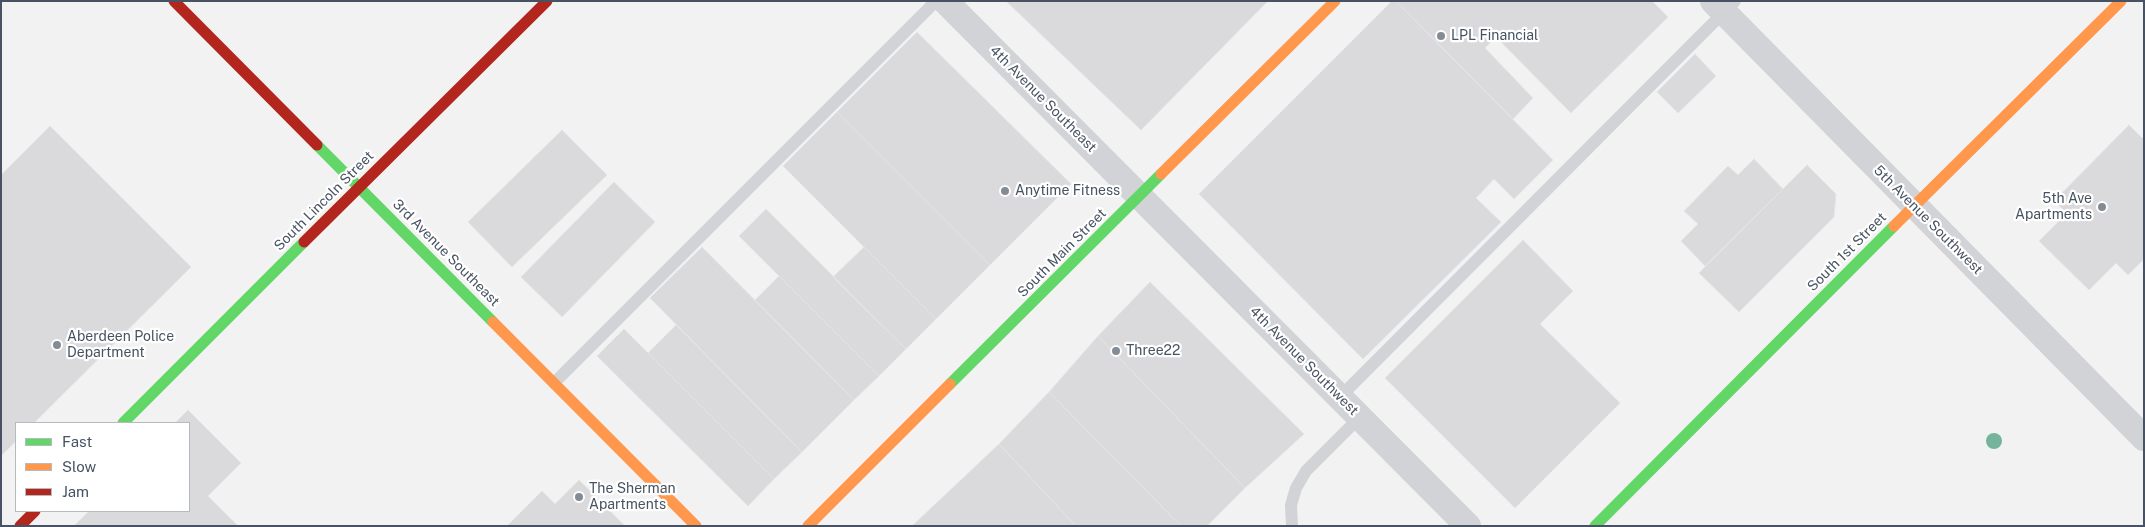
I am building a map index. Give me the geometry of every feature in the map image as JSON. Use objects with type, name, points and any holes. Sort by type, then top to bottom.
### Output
[{"type":"street","name":"3rd Avenue Southeast","points":[[174,1],[696,526]]},
{"type":"street","name":"South Lincoln Street","points":[[124,422],[546,1]]},
{"type":"street","name":"4th Avenue Southeast","points":[[946,1],[1141,196]]},
{"type":"street","name":"South Main Street","points":[[808,526],[1335,1]]},
{"type":"street","name":"South 1st Street","points":[[1595,526],[2121,1]]},
{"type":"street","name":"5th Avenue Southwest","points":[[1724,5],[1914,206],[2144,438]]},
{"type":"street","name":"4th Avenue Southwest","points":[[1141,196],[1468,526]]},
{"type":"street","points":[[20,526],[35,512]]},
{"type":"lane","points":[[554,383],[936,1]]},
{"type":"lane","points":[[2099,1],[2110,12]]},
{"type":"lane","points":[[1340,396],[1724,5]]},
{"type":"lane","points":[[1292,526],[1291,505],[1296,488],[1306,471],[1360,417]]},
{"type":"building","points":[[1006,1],[1268,1],[1141,130]]},
{"type":"building","points":[[1392,1],[1396,1],[1553,160],[1514,199],[1494,179],[1476,198],[1501,222],[1363,359],[1199,194]]},
{"type":"building","points":[[1396,1],[1652,1],[1668,17],[1571,113],[1496,37],[1485,48],[1533,98],[1513,119]]},
{"type":"building","points":[[917,32],[1071,184],[990,265],[837,112]]},
{"type":"building","points":[[1695,54],[1716,76],[1678,113],[1657,92]]},
{"type":"building","points":[[837,112],[990,265],[936,319],[783,166]]},
{"type":"building","name":"5th Ave Apartments","points":[[2129,125],[2142,138],[2144,136],[2144,259],[2128,275],[2116,263],[2089,290],[2039,241],[2067,213],[2054,201]]},
{"type":"building","name":"Aberdeen Police Department","points":[[50,126],[191,267],[35,422],[15,422],[15,442],[1,456],[1,175]]},
{"type":"building","points":[[562,130],[607,175],[512,267],[468,222]]},
{"type":"building","points":[[1754,159],[1783,189],[1705,266],[1681,241],[1698,224],[1684,211],[1728,166],[1738,175]]},
{"type":"building","points":[[1807,165],[1836,194],[1834,217],[1739,312],[1699,273]]},
{"type":"building","points":[[614,182],[655,222],[562,317],[521,277]]},
{"type":"building","points":[[766,209],[906,349],[879,376],[739,236]]},
{"type":"building","points":[[1523,240],[1573,291],[1540,324],[1620,403],[1515,508],[1385,378]]},
{"type":"building","points":[[702,247],[854,400],[802,452],[650,298]]},
{"type":"building","points":[[864,247],[936,319],[906,349],[833,277]]},
{"type":"building","points":[[779,276],[879,376],[854,400],[755,300]]},
{"type":"building","points":[[1150,282],[1304,434],[1245,488],[1098,336]]},
{"type":"building","points":[[676,325],[802,452],[774,479],[648,353]]},
{"type":"building","points":[[624,329],[774,479],[748,506],[597,356]]},
{"type":"building","points":[[1098,336],[1245,488],[1207,526],[1181,526],[1049,392]]},
{"type":"building","points":[[1049,392],[1181,526],[1076,526],[999,444]]},
{"type":"building","points":[[188,410],[241,463],[208,496],[238,526],[74,526],[88,512],[190,512],[190,422],[176,422]]},
{"type":"building","points":[[999,444],[1076,526],[912,526]]},
{"type":"building","name":"The Sherman Apartments","points":[[579,480],[625,526],[507,526],[542,491],[555,504]]},
{"type":"traffic: fast","points":[[317,145],[493,322]]},
{"type":"traffic: fast","points":[[950,384],[1161,174]]},
{"type":"traffic: fast","points":[[1595,526],[1894,226]]},
{"type":"traffic: fast","points":[[124,422],[304,242]]},
{"type":"traffic: slow","points":[[1161,174],[1335,1]]},
{"type":"traffic: slow","points":[[1894,226],[2121,1]]},
{"type":"traffic: slow","points":[[493,322],[696,526]]},
{"type":"traffic: slow","points":[[808,526],[950,384]]},
{"type":"traffic: jam","points":[[174,1],[317,145]]},
{"type":"traffic: jam","points":[[304,242],[547,1]]},
{"type":"traffic: jam","points":[[20,526],[34,512]]},
{"type":"place","name":"LPL Financial","points":[[1441,36]]},
{"type":"place","name":"Anytime Fitness","points":[[1005,191]]},
{"type":"place","name":"5th Ave Apartments","points":[[2102,207]]},
{"type":"place","name":"Aberdeen Police Department","points":[[57,345]]},
{"type":"place","name":"Three22","points":[[1116,351]]},
{"type":"place","name":"The Sherman Apartments","points":[[579,497]]}]
